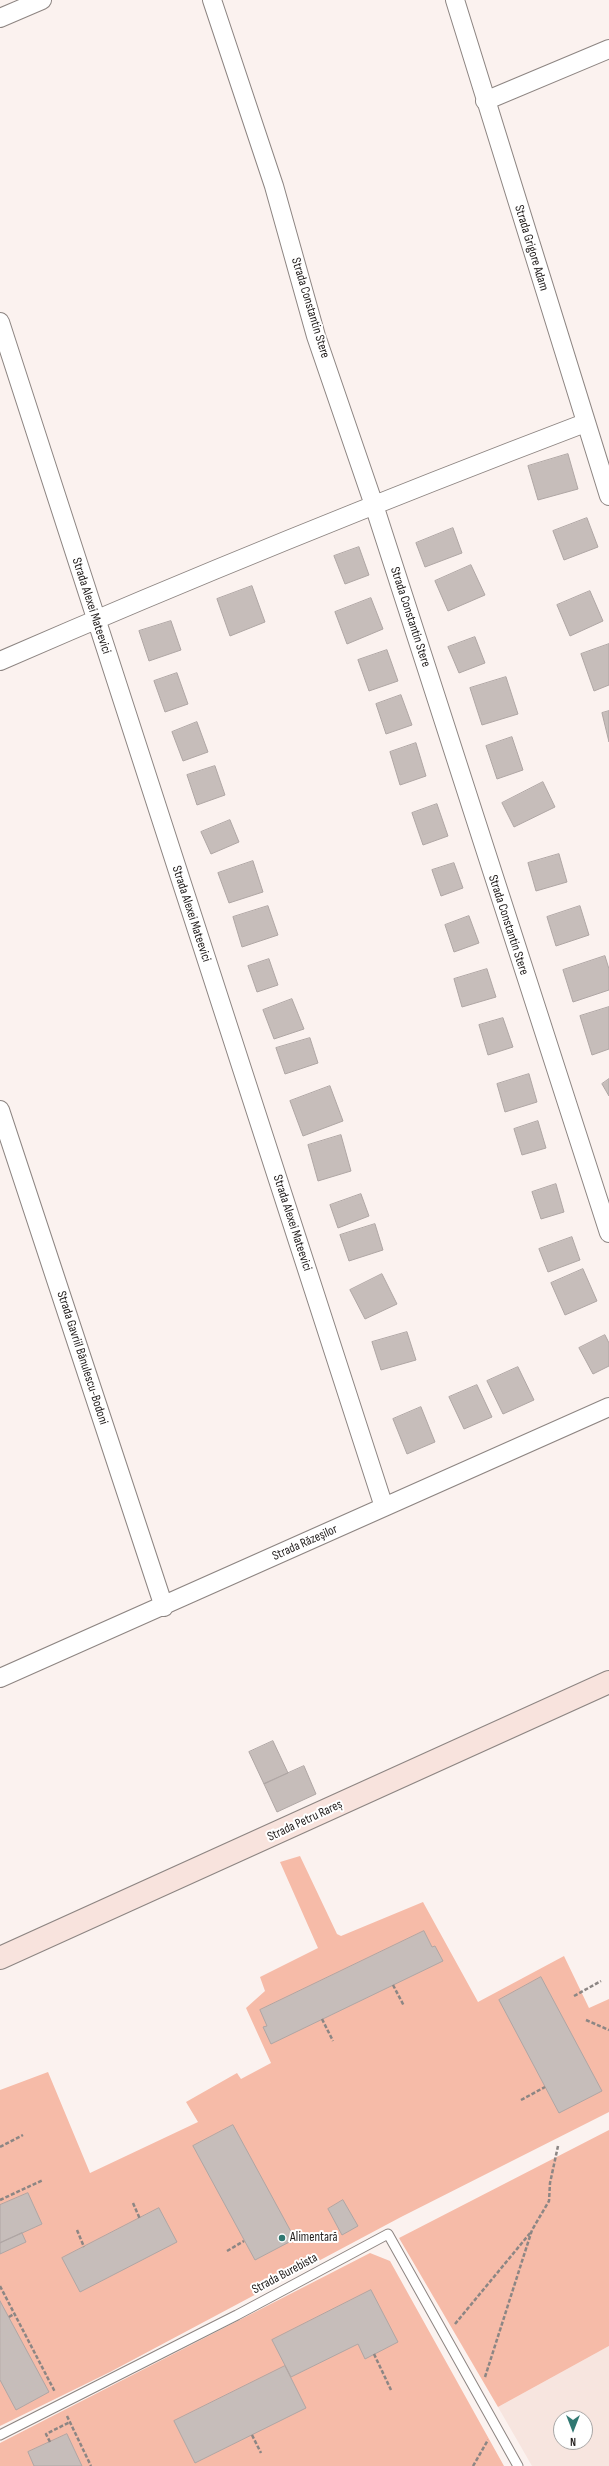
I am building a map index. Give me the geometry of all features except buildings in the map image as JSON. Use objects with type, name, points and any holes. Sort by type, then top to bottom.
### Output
[{"type":"main road","name":"Strada Petru Rareș","points":[[0,1958],[609,1682]]},
{"type":"street","points":[[0,18],[42,0]]},
{"type":"street","name":"Strada Constantin Stere","points":[[212,0],[274,186],[316,336],[374,505],[609,1232]]},
{"type":"street","name":"Strada Grigore Adam","points":[[455,0],[485,101],[609,496]]},
{"type":"street","points":[[485,101],[609,49]]},
{"type":"street","name":"Strada Alexei Mateevici","points":[[0,322],[384,1507]]},
{"type":"street","points":[[0,660],[95,619],[374,505],[585,423]]},
{"type":"street","name":"Strada Gavriil Bănulescu-Bodoni","points":[[0,1110],[164,1607]]},
{"type":"street","name":"Strada Răzeşilor","points":[[0,1678],[164,1607],[609,1407]]},
{"type":"lane","name":"Strada Burebista","points":[[0,2435],[237,2315],[388,2234],[518,2466]]},
{"type":"path","points":[[574,1996],[601,1981]]},
{"type":"path","points":[[393,1985],[404,2006]]},
{"type":"path","points":[[322,2019],[333,2041]]},
{"type":"path","points":[[586,2020],[609,2030]]},
{"type":"path","points":[[520,2100],[545,2087]]},
{"type":"path","points":[[0,2147],[23,2135]]},
{"type":"path","points":[[448,2342],[456,2320],[532,2230],[549,2201],[550,2183],[558,2146]]},
{"type":"path","points":[[4,2204],[1,2199],[43,2180]]},
{"type":"path","points":[[132,2203],[140,2219]]},
{"type":"path","points":[[77,2230],[84,2247]]},
{"type":"path","points":[[478,2396],[532,2230]]},
{"type":"path","points":[[227,2251],[244,2241]]},
{"type":"path","points":[[0,2286],[62,2404],[92,2466]]},
{"type":"path","points":[[9,2317],[14,2314]]},
{"type":"path","points":[[374,2354],[391,2390]]},
{"type":"path","points":[[37,2369],[42,2367]]},
{"type":"path","points":[[50,2442],[46,2434],[70,2422]]},
{"type":"path","points":[[473,2466],[496,2426]]},
{"type":"path","points":[[252,2435],[261,2453]]},
{"type":"shaded area","points":[[300,1856],[337,1934],[341,1936],[423,1902],[478,2002],[564,1956],[589,2008],[609,1999],[609,2112],[401,2217],[110,2372],[0,2426],[0,2090],[48,2072],[90,2173],[198,2122],[186,2102],[237,2073],[241,2079],[271,2063],[246,2008],[265,1991],[260,1977],[318,1948],[280,1862]]},
{"type":"shaded area","points":[[609,2130],[609,2346],[498,2407],[399,2238]]},
{"type":"shaded area","points":[[370,2253],[390,2261],[504,2466],[0,2466],[0,2443]]},
{"type":"shaded area","points":[[609,2346],[609,2466],[532,2466],[498,2407]]},
{"type":"place","name":"Alimentară","points":[[282,2238]]}]
